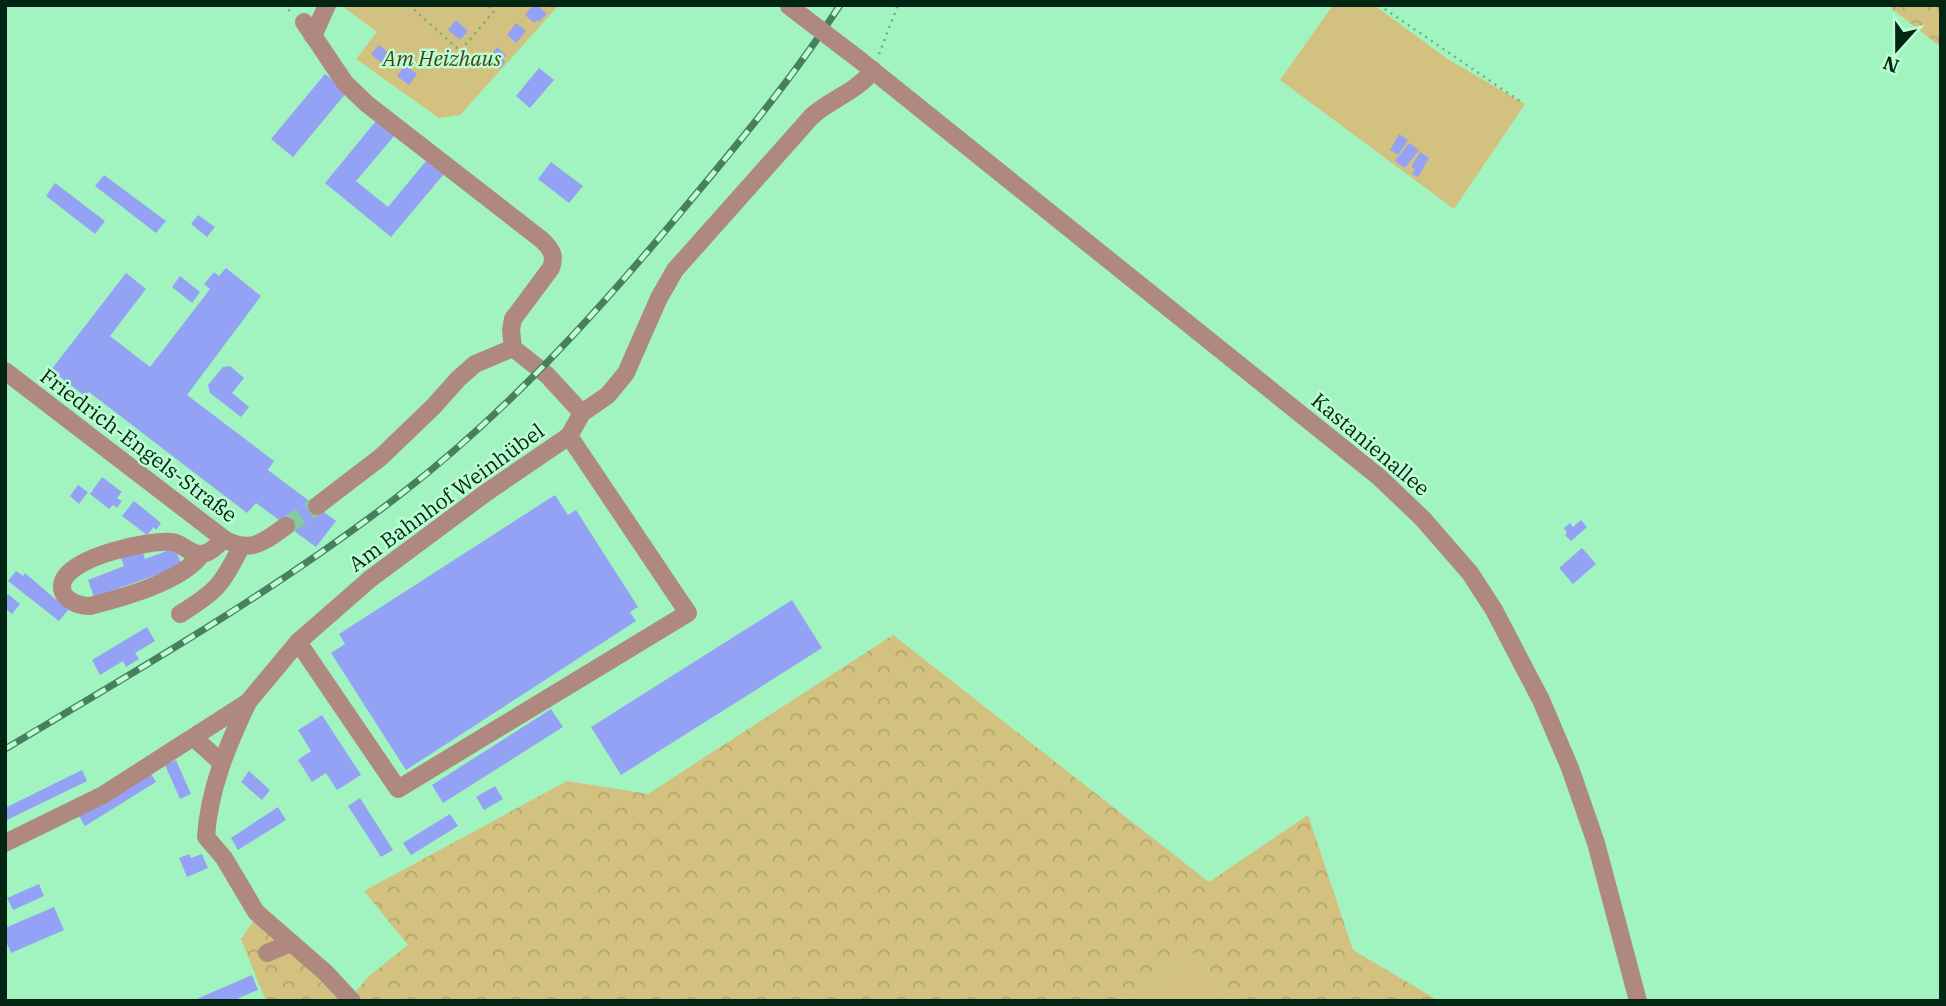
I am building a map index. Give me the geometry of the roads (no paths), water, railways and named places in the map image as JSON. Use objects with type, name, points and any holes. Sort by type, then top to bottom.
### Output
[{"type":"street","points":[[327,5],[309,29],[345,83],[367,104],[542,240],[552,251],[554,260],[551,268],[513,319],[513,348],[547,375],[582,413]]},
{"type":"street","name":"Kastanienallee","points":[[788,5],[1379,477],[1423,519],[1470,573],[1494,610],[1541,700],[1570,768],[1596,843],[1638,1001]]},
{"type":"street","name":"Am Bahnhof Weinhübel","points":[[352,1001],[326,973],[256,912],[224,858],[205,837],[206,823],[228,744],[248,702],[298,642],[370,579],[487,492],[569,436],[576,419],[608,395],[626,373],[659,298],[675,270],[811,116],[824,105],[861,84],[867,66]]},
{"type":"street","points":[[317,506],[381,457],[475,364],[513,348]]},
{"type":"street","name":"Friedrich-Engels-Straße","points":[[11,381],[224,539],[241,547],[262,542],[286,526]]},
{"type":"street","points":[[298,642],[398,789],[688,613],[569,436]]},
{"type":"street","points":[[202,554],[192,553],[173,542],[107,553],[69,572],[64,580],[64,593],[76,605],[98,604],[172,578],[189,569],[202,554],[212,550],[224,539]]},
{"type":"street","points":[[180,614],[212,594],[225,579],[241,547]]},
{"type":"street","name":"Am Bahnhof Weinhübel","points":[[5,843],[103,795],[248,702]]},
{"type":"street","points":[[194,738],[222,763]]},
{"type":"street","points":[[267,953],[291,943]]},
{"type":"tunnel","points":[[286,526],[317,506]]},
{"type":"railway","points":[[5,749],[208,627],[306,563],[401,494],[478,430],[549,360],[649,250],[764,111],[840,5]]},
{"type":"park label","name":"Am Heizhaus","points":[[442,58]]}]
